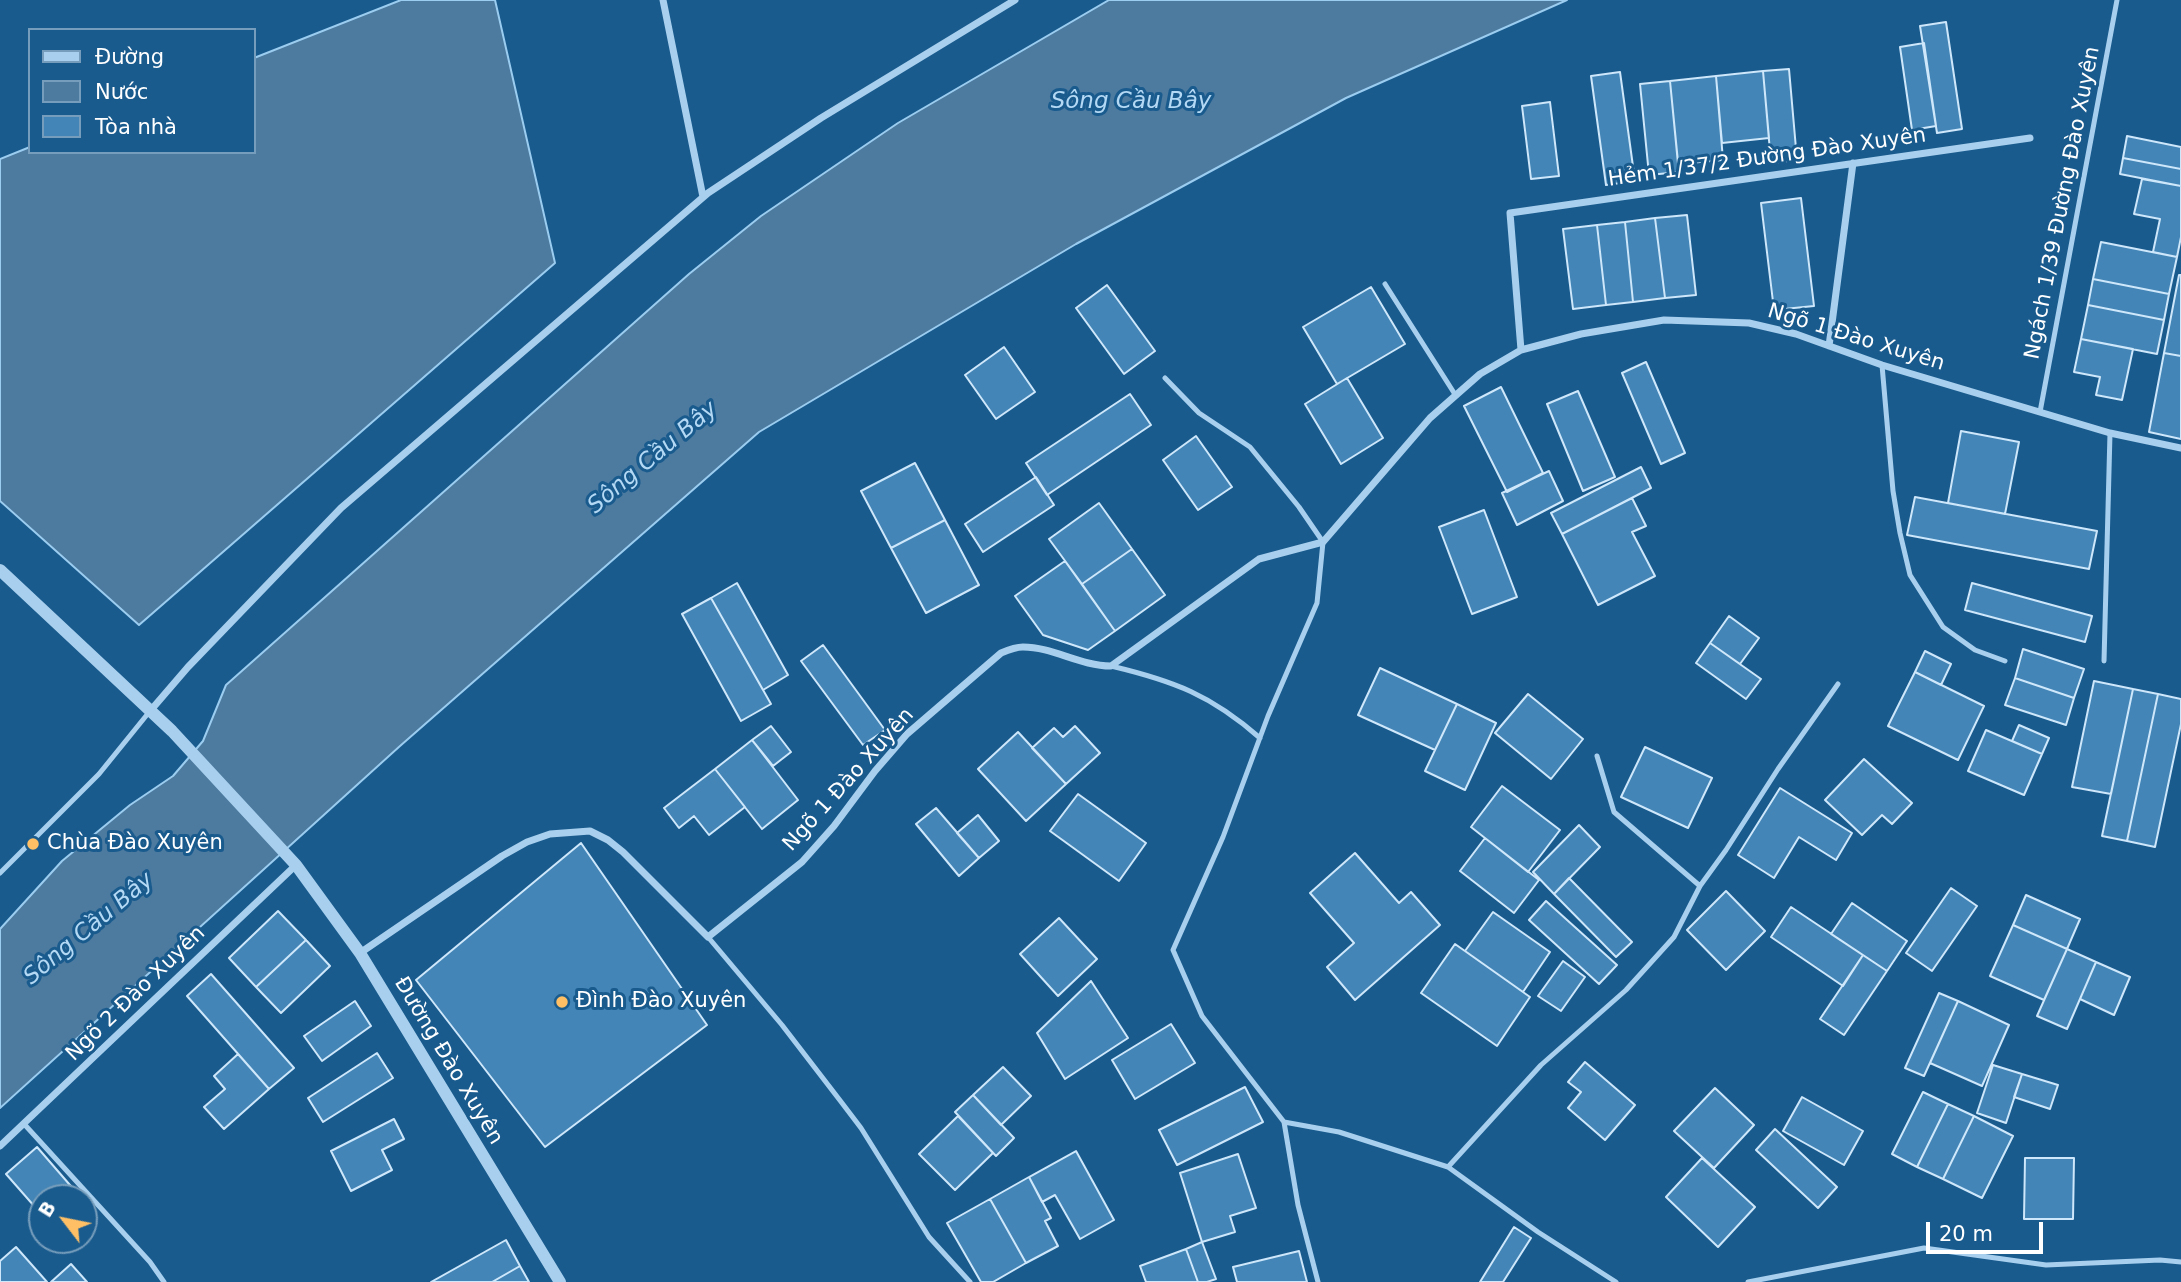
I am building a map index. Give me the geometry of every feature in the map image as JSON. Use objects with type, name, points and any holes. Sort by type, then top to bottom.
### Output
[{"type":"street","points":[[663,0],[703,197]]},
{"type":"street","points":[[0,570],[151,710],[188,667],[341,508],[703,197],[821,118],[1015,0]]},
{"type":"street","name":"Hẻm 1/37/2 Đường Đào Xuyên","points":[[1521,350],[1510,213],[2030,138]]},
{"type":"street","points":[[1829,346],[1853,163]]},
{"type":"street","name":"Ngõ 1 Đào Xuyên","points":[[1323,542],[1430,418],[1480,374],[1521,350],[1581,334],[1664,320],[1748,323],[1796,334],[1882,365],[2110,433],[2181,448]]},
{"type":"street","points":[[1111,666],[1259,559],[1323,542]]},
{"type":"street","name":"Ngõ 1 Đào Xuyên","points":[[708,937],[802,862],[907,734],[1002,653],[1020,646],[1097,666],[1111,666]]},
{"type":"street","name":"Đường Đào Xuyên","points":[[151,710],[296,866],[360,953],[560,1282]]},
{"type":"street","points":[[360,953],[502,856],[527,842],[550,834],[590,831],[623,852],[708,937]]},
{"type":"street","name":"Ngõ 2 Đào Xuyên","points":[[0,1146],[296,866]]},
{"type":"lane","name":"Ngách 1/39 Đường Đào Xuyên","points":[[2040,412],[2118,0]]},
{"type":"lane","points":[[1385,284],[1456,396]]},
{"type":"lane","points":[[1882,365],[1893,491],[1910,575],[1943,627],[1975,650],[2005,661]]},
{"type":"lane","points":[[1165,378],[1199,413],[1250,447],[1323,542],[1317,603],[1260,738],[1223,837],[1174,950],[1202,1016],[1284,1122],[1298,1205],[1318,1282]]},
{"type":"lane","points":[[2104,661],[2110,433]]},
{"type":"lane","points":[[1111,666],[1142,673],[1206,697],[1260,738]]},
{"type":"lane","points":[[1448,1167],[1541,1065],[1626,990],[1674,937],[1700,886],[1771,778],[1838,684]]},
{"type":"lane","points":[[0,873],[99,774],[151,710]]},
{"type":"lane","points":[[1597,756],[1614,812],[1700,886]]},
{"type":"lane","points":[[708,937],[782,1025],[861,1128],[929,1237],[970,1282]]},
{"type":"lane","points":[[1284,1122],[1339,1132],[1448,1167],[1538,1232],[1616,1282]]},
{"type":"lane","points":[[25,1125],[150,1262],[164,1282]]},
{"type":"lane","points":[[1748,1282],[1924,1248],[2046,1265],[2160,1259],[2181,1262]]},
{"type":"water","points":[[401,0],[495,0],[555,263],[139,625],[0,501],[0,159],[28,148],[28,154],[256,154],[256,57]]},
{"type":"water","name":"Sông Cầu Bây","points":[[1109,0],[1567,0],[1346,98],[1076,244],[759,432],[400,746],[0,1108],[0,929],[62,861],[130,805],[173,776],[203,741],[226,685],[689,274],[761,216],[898,123]]},
{"type":"building","points":[[1946,22],[1962,129],[1937,133],[1920,26]]},
{"type":"building","points":[[1924,43],[1936,126],[1912,130],[1900,47]]},
{"type":"building","points":[[1789,69],[1797,160],[1771,163],[1763,71]]},
{"type":"building","points":[[1763,71],[1769,138],[1722,143],[1716,76]]},
{"type":"building","points":[[1620,72],[1635,181],[1606,185],[1591,76]]},
{"type":"building","points":[[1716,76],[1723,160],[1678,164],[1670,81]]},
{"type":"building","points":[[1670,81],[1679,172],[1649,175],[1640,84]]},
{"type":"building","points":[[1550,102],[1559,176],[1531,179],[1522,106]]},
{"type":"building","points":[[2127,136],[2181,147],[2181,169],[2123,158]]},
{"type":"building","points":[[2123,158],[2181,169],[2181,186],[2120,174]]},
{"type":"building","points":[[2142,179],[2181,186],[2181,237],[2177,257],[2153,252],[2160,219],[2134,214]]},
{"type":"building","points":[[1801,198],[1814,306],[1774,310],[1761,203]]},
{"type":"building","points":[[1687,215],[1696,295],[1665,298],[1655,218]]},
{"type":"building","points":[[1655,218],[1665,298],[1633,302],[1625,222]]},
{"type":"building","points":[[1625,222],[1633,302],[1606,305],[1597,225]]},
{"type":"building","points":[[1597,225],[1606,305],[1573,309],[1563,229]]},
{"type":"building","points":[[2101,242],[2177,257],[2169,294],[2093,279]]},
{"type":"building","points":[[2181,275],[2181,356],[2164,353]]},
{"type":"building","points":[[2093,279],[2169,294],[2164,320],[2088,305]]},
{"type":"building","points":[[1107,285],[1155,351],[1124,374],[1076,308]]},
{"type":"building","points":[[1371,287],[1405,344],[1337,384],[1303,327]]},
{"type":"building","points":[[2088,305],[2164,320],[2157,354],[2081,339]]},
{"type":"building","points":[[2081,339],[2133,349],[2122,400],[2096,395],[2100,377],[2074,372]]},
{"type":"building","points":[[1004,347],[1035,392],[996,419],[965,375]]},
{"type":"building","points":[[2164,353],[2181,356],[2181,439],[2149,432]]},
{"type":"building","points":[[1646,362],[1685,453],[1661,464],[1622,373]]},
{"type":"building","points":[[1347,378],[1383,438],[1341,464],[1305,404]]},
{"type":"building","points":[[1501,387],[1543,473],[1507,492],[1464,406]]},
{"type":"building","points":[[1578,391],[1615,477],[1583,491],[1547,404]]},
{"type":"building","points":[[1130,394],[1151,425],[1047,495],[1026,463]]},
{"type":"building","points":[[1961,431],[2019,442],[2005,514],[1948,503]]},
{"type":"building","points":[[1196,436],[1232,487],[1198,510],[1163,460]]},
{"type":"building","points":[[915,463],[945,520],[891,548],[861,491]]},
{"type":"building","points":[[1641,467],[1651,488],[1562,534],[1551,513]]},
{"type":"building","points":[[1549,471],[1563,501],[1517,525],[1502,493]]},
{"type":"building","points":[[1036,477],[1054,505],[983,552],[965,524]]},
{"type":"building","points":[[1915,497],[2097,531],[2089,569],[1907,535]]},
{"type":"building","points":[[1632,498],[1646,526],[1632,532],[1655,576],[1598,605],[1562,534]]},
{"type":"building","points":[[1099,503],[1132,549],[1082,584],[1049,539]]},
{"type":"building","points":[[1484,510],[1517,597],[1472,614],[1439,527]]},
{"type":"building","points":[[945,520],[979,585],[926,613],[891,548]]},
{"type":"building","points":[[1132,549],[1165,595],[1115,631],[1082,584]]},
{"type":"building","points":[[1065,561],[1115,631],[1088,650],[1043,635],[1015,596]]},
{"type":"building","points":[[737,583],[788,675],[763,690],[711,598]]},
{"type":"building","points":[[1972,583],[2092,616],[2085,642],[1965,610]]},
{"type":"building","points":[[711,598],[771,704],[741,721],[682,614]]},
{"type":"building","points":[[1729,616],[1759,638],[1740,664],[1710,643]]},
{"type":"building","points":[[1710,643],[1761,679],[1746,699],[1696,663]]},
{"type":"building","points":[[823,645],[885,730],[863,745],[801,661]]},
{"type":"building","points":[[2023,649],[2084,669],[2074,698],[2015,678]]},
{"type":"building","points":[[1925,651],[1951,664],[1941,685],[1915,672]]},
{"type":"building","points":[[1380,668],[1457,704],[1435,750],[1358,715]]},
{"type":"building","points":[[1915,672],[1984,706],[1958,760],[1888,726]]},
{"type":"building","points":[[2015,678],[2074,698],[2066,725],[2005,705]]},
{"type":"building","points":[[2094,681],[2133,689],[2111,794],[2072,787]]},
{"type":"building","points":[[2133,689],[2158,694],[2127,841],[2102,836]]},
{"type":"building","points":[[1528,694],[1583,739],[1551,779],[1495,733]]},
{"type":"building","points":[[2158,694],[2181,699],[2181,724],[2155,847],[2127,841]]},
{"type":"building","points":[[1457,704],[1496,723],[1465,790],[1425,771]]},
{"type":"building","points":[[2019,725],[2049,738],[2042,754],[2012,741]]},
{"type":"building","points":[[771,726],[791,752],[773,766],[752,740]]},
{"type":"building","points":[[1075,726],[1100,753],[1066,784],[1032,748],[1054,728],[1063,737]]},
{"type":"building","points":[[1986,730],[2042,754],[2024,795],[1968,771]]},
{"type":"building","points":[[1018,732],[1066,784],[1026,821],[978,769]]},
{"type":"building","points":[[752,740],[798,800],[762,829],[715,769]]},
{"type":"building","points":[[1645,747],[1712,778],[1688,828],[1621,797]]},
{"type":"building","points":[[1864,759],[1912,803],[1892,824],[1882,815],[1862,835],[1825,800]]},
{"type":"building","points":[[715,769],[745,807],[709,835],[694,816],[679,828],[664,808]]},
{"type":"building","points":[[1502,786],[1560,830],[1528,872],[1471,827]]},
{"type":"building","points":[[1780,788],[1852,833],[1836,860],[1799,837],[1774,878],[1738,855]]},
{"type":"building","points":[[1078,794],[1146,843],[1119,881],[1050,831]]},
{"type":"building","points":[[936,808],[979,858],[959,876],[916,824]]},
{"type":"building","points":[[978,815],[999,841],[979,858],[957,833]]},
{"type":"building","points":[[1579,825],[1600,847],[1554,894],[1533,872]]},
{"type":"building","points":[[1485,838],[1539,880],[1514,913],[1460,871]]},
{"type":"building","name":"Đình Đào Xuyên","points":[[581,843],[707,1025],[545,1147],[416,980]]},
{"type":"building","points":[[1355,853],[1399,903],[1411,892],[1440,925],[1355,1000],[1327,967],[1354,943],[1310,893]]},
{"type":"building","points":[[1569,878],[1632,942],[1616,957],[1554,894]]},
{"type":"building","points":[[1951,888],[1977,906],[1932,971],[1906,953]]},
{"type":"building","points":[[1726,891],[1765,931],[1726,970],[1687,930]]},
{"type":"building","points":[[2026,895],[2080,919],[2067,949],[2013,925]]},
{"type":"building","points":[[1546,901],[1617,965],[1599,984],[1529,920]]},
{"type":"building","points":[[1852,903],[1907,941],[1887,971],[1831,934]]},
{"type":"building","points":[[1791,907],[1863,955],[1843,986],[1771,937]]},
{"type":"building","points":[[278,911],[306,940],[256,987],[229,958]]},
{"type":"building","points":[[1493,912],[1550,952],[1523,992],[1465,951]]},
{"type":"building","points":[[1059,918],[1097,959],[1058,996],[1020,954]]},
{"type":"building","points":[[2013,925],[2067,949],[2044,1000],[1990,976]]},
{"type":"building","points":[[306,940],[330,966],[281,1013],[256,987]]},
{"type":"building","points":[[1455,944],[1530,997],[1497,1046],[1421,993]]},
{"type":"building","points":[[2067,949],[2096,962],[2067,1029],[2037,1016]]},
{"type":"building","points":[[1863,955],[1887,971],[1844,1035],[1820,1019]]},
{"type":"building","points":[[1563,961],[1585,977],[1561,1011],[1538,996]]},
{"type":"building","points":[[2096,962],[2130,977],[2114,1015],[2080,999]]},
{"type":"building","points":[[211,974],[294,1068],[269,1089],[187,996]]},
{"type":"building","points":[[1091,981],[1128,1038],[1065,1079],[1037,1033]]},
{"type":"building","points":[[1939,993],[1958,1001],[1924,1076],[1905,1068]]},
{"type":"building","points":[[355,1001],[371,1026],[322,1061],[304,1036]]},
{"type":"building","points":[[1958,1001],[2009,1025],[1982,1086],[1930,1063]]},
{"type":"building","points":[[1171,1024],[1195,1063],[1135,1099],[1112,1060]]},
{"type":"building","points":[[377,1053],[393,1078],[323,1122],[308,1098]]},
{"type":"building","points":[[238,1054],[269,1089],[224,1129],[204,1107],[225,1089],[214,1076]]},
{"type":"building","points":[[1585,1062],[1635,1105],[1605,1140],[1568,1108],[1581,1092],[1568,1082]]},
{"type":"building","points":[[1993,1065],[2022,1074],[2006,1123],[1977,1113]]},
{"type":"building","points":[[1003,1067],[1031,1096],[1001,1125],[973,1095]]},
{"type":"building","points":[[2022,1074],[2058,1085],[2050,1109],[2014,1097]]},
{"type":"building","points":[[1245,1087],[1263,1122],[1177,1165],[1159,1130]]},
{"type":"building","points":[[1715,1088],[1754,1125],[1714,1168],[1674,1131]]},
{"type":"building","points":[[1923,1092],[1948,1104],[1917,1167],[1892,1154]]},
{"type":"building","points":[[973,1095],[1014,1138],[996,1156],[955,1112]]},
{"type":"building","points":[[1802,1097],[1863,1131],[1844,1165],[1783,1131]]},
{"type":"building","points":[[1948,1104],[1974,1116],[1943,1179],[1917,1167]]},
{"type":"building","points":[[958,1116],[993,1153],[955,1190],[919,1154]]},
{"type":"building","points":[[1974,1116],[2013,1136],[1982,1198],[1943,1179]]},
{"type":"building","points":[[394,1119],[404,1139],[382,1150],[392,1170],[351,1191],[331,1151]]},
{"type":"building","points":[[1775,1129],[1837,1187],[1818,1208],[1756,1150]]},
{"type":"building","points":[[37,1147],[69,1184],[28,1184],[28,1199],[6,1174]]},
{"type":"building","points":[[1076,1151],[1114,1220],[1080,1239],[1055,1195],[1042,1202],[1029,1177]]},
{"type":"building","points":[[1238,1154],[1256,1208],[1230,1216],[1235,1232],[1202,1242],[1180,1173]]},
{"type":"building","points":[[1702,1158],[1755,1207],[1718,1247],[1666,1197]]},
{"type":"building","points":[[2025,1158],[2074,1158],[2073,1219],[2024,1219]]},
{"type":"building","points":[[1029,1177],[1051,1218],[1045,1221],[1058,1246],[1026,1263],[990,1199]]},
{"type":"building","points":[[990,1199],[1026,1263],[993,1282],[981,1282],[947,1223]]},
{"type":"building","points":[[1514,1227],[1531,1238],[1503,1282],[1480,1282]]},
{"type":"building","points":[[506,1240],[520,1266],[492,1282],[431,1282]]},
{"type":"building","points":[[1202,1242],[1216,1279],[1207,1282],[1198,1282],[1186,1249]]},
{"type":"building","points":[[16,1247],[47,1282],[0,1282],[0,1261]]},
{"type":"building","points":[[1186,1249],[1198,1282],[1146,1282],[1140,1266]]},
{"type":"building","points":[[1299,1251],[1307,1282],[1237,1282],[1233,1267]]},
{"type":"building","points":[[71,1264],[87,1282],[51,1282]]},
{"type":"building","points":[[520,1266],[529,1282],[492,1282]]},
{"type":"place","name":"Chùa Đào Xuyên","points":[[33,844]]},
{"type":"place","name":"Đình Đào Xuyên","points":[[562,1002]]}]
